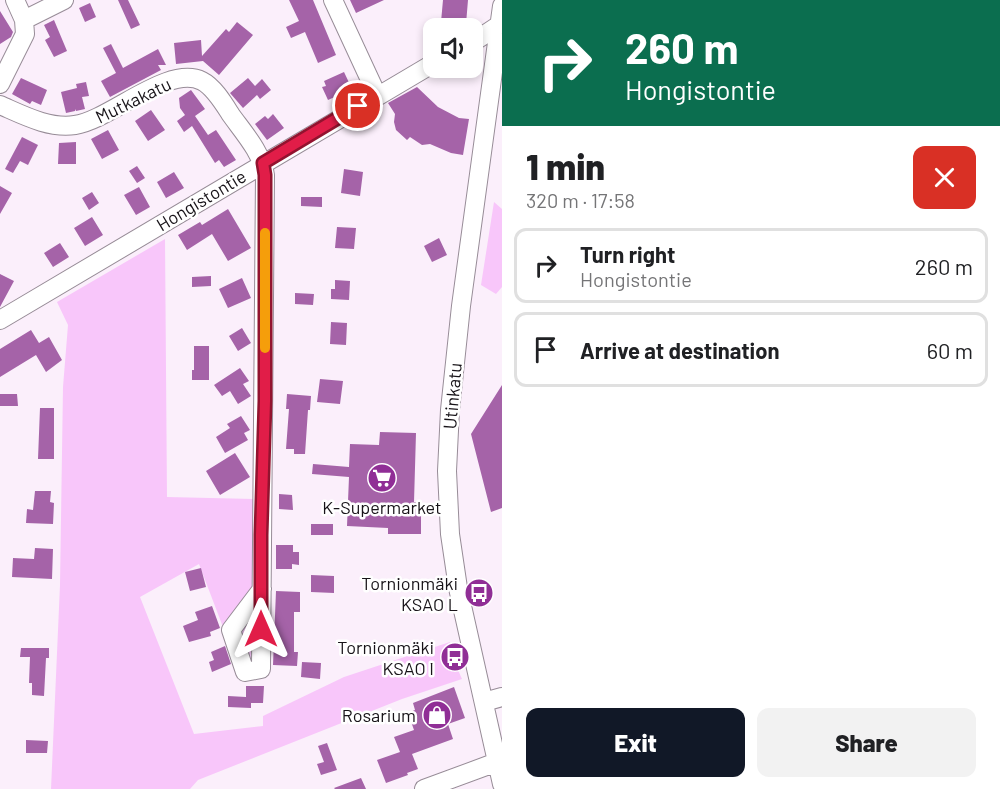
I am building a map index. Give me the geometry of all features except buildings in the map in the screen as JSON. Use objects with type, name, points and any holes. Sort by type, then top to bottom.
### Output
[{"type":"street","points":[[0,84],[25,34],[24,20],[15,0]]},
{"type":"street","points":[[24,20],[64,0]]},
{"type":"street","points":[[333,0],[377,95]]},
{"type":"street","points":[[483,33],[502,17]]},
{"type":"street","name":"Utinkatu","points":[[502,17],[461,306],[450,410],[447,471],[450,534],[458,588],[502,784]]},
{"type":"street","name":"Hongistontie","points":[[0,320],[423,69]]},
{"type":"street","name":"Mutkakatu","points":[[0,105],[52,125],[74,126],[91,121],[165,82],[181,77],[194,78],[204,81],[218,96],[263,163]]},
{"type":"street","points":[[262,589],[265,401],[265,175],[263,163]]},
{"type":"street","points":[[484,702],[502,697]]},
{"type":"street","points":[[424,789],[497,762]]},
{"type":"shaded area","points":[[494,202],[502,209],[502,287],[496,294],[481,285]]},
{"type":"shaded area","points":[[165,239],[167,497],[254,499],[251,661],[237,664],[199,564],[140,597],[194,734],[263,726],[263,716],[344,677],[450,642],[453,659],[462,679],[402,699],[198,780],[190,789],[51,789],[60,585],[63,387],[68,325],[57,302]]},
{"type":"slow traffic","points":[[265,233],[265,348]]},
{"type":"place","name":"K-Supermarket","points":[[382,478]]},
{"type":"place","name":"Tornionmäki KSAO L","points":[[479,593]]},
{"type":"place","name":"Tornionmäki KSAO I","points":[[455,657]]},
{"type":"place","name":"Rosarium","points":[[437,715]]},
{"type":"route","points":[[261,629],[265,401],[265,175],[263,163],[358,106]]}]
